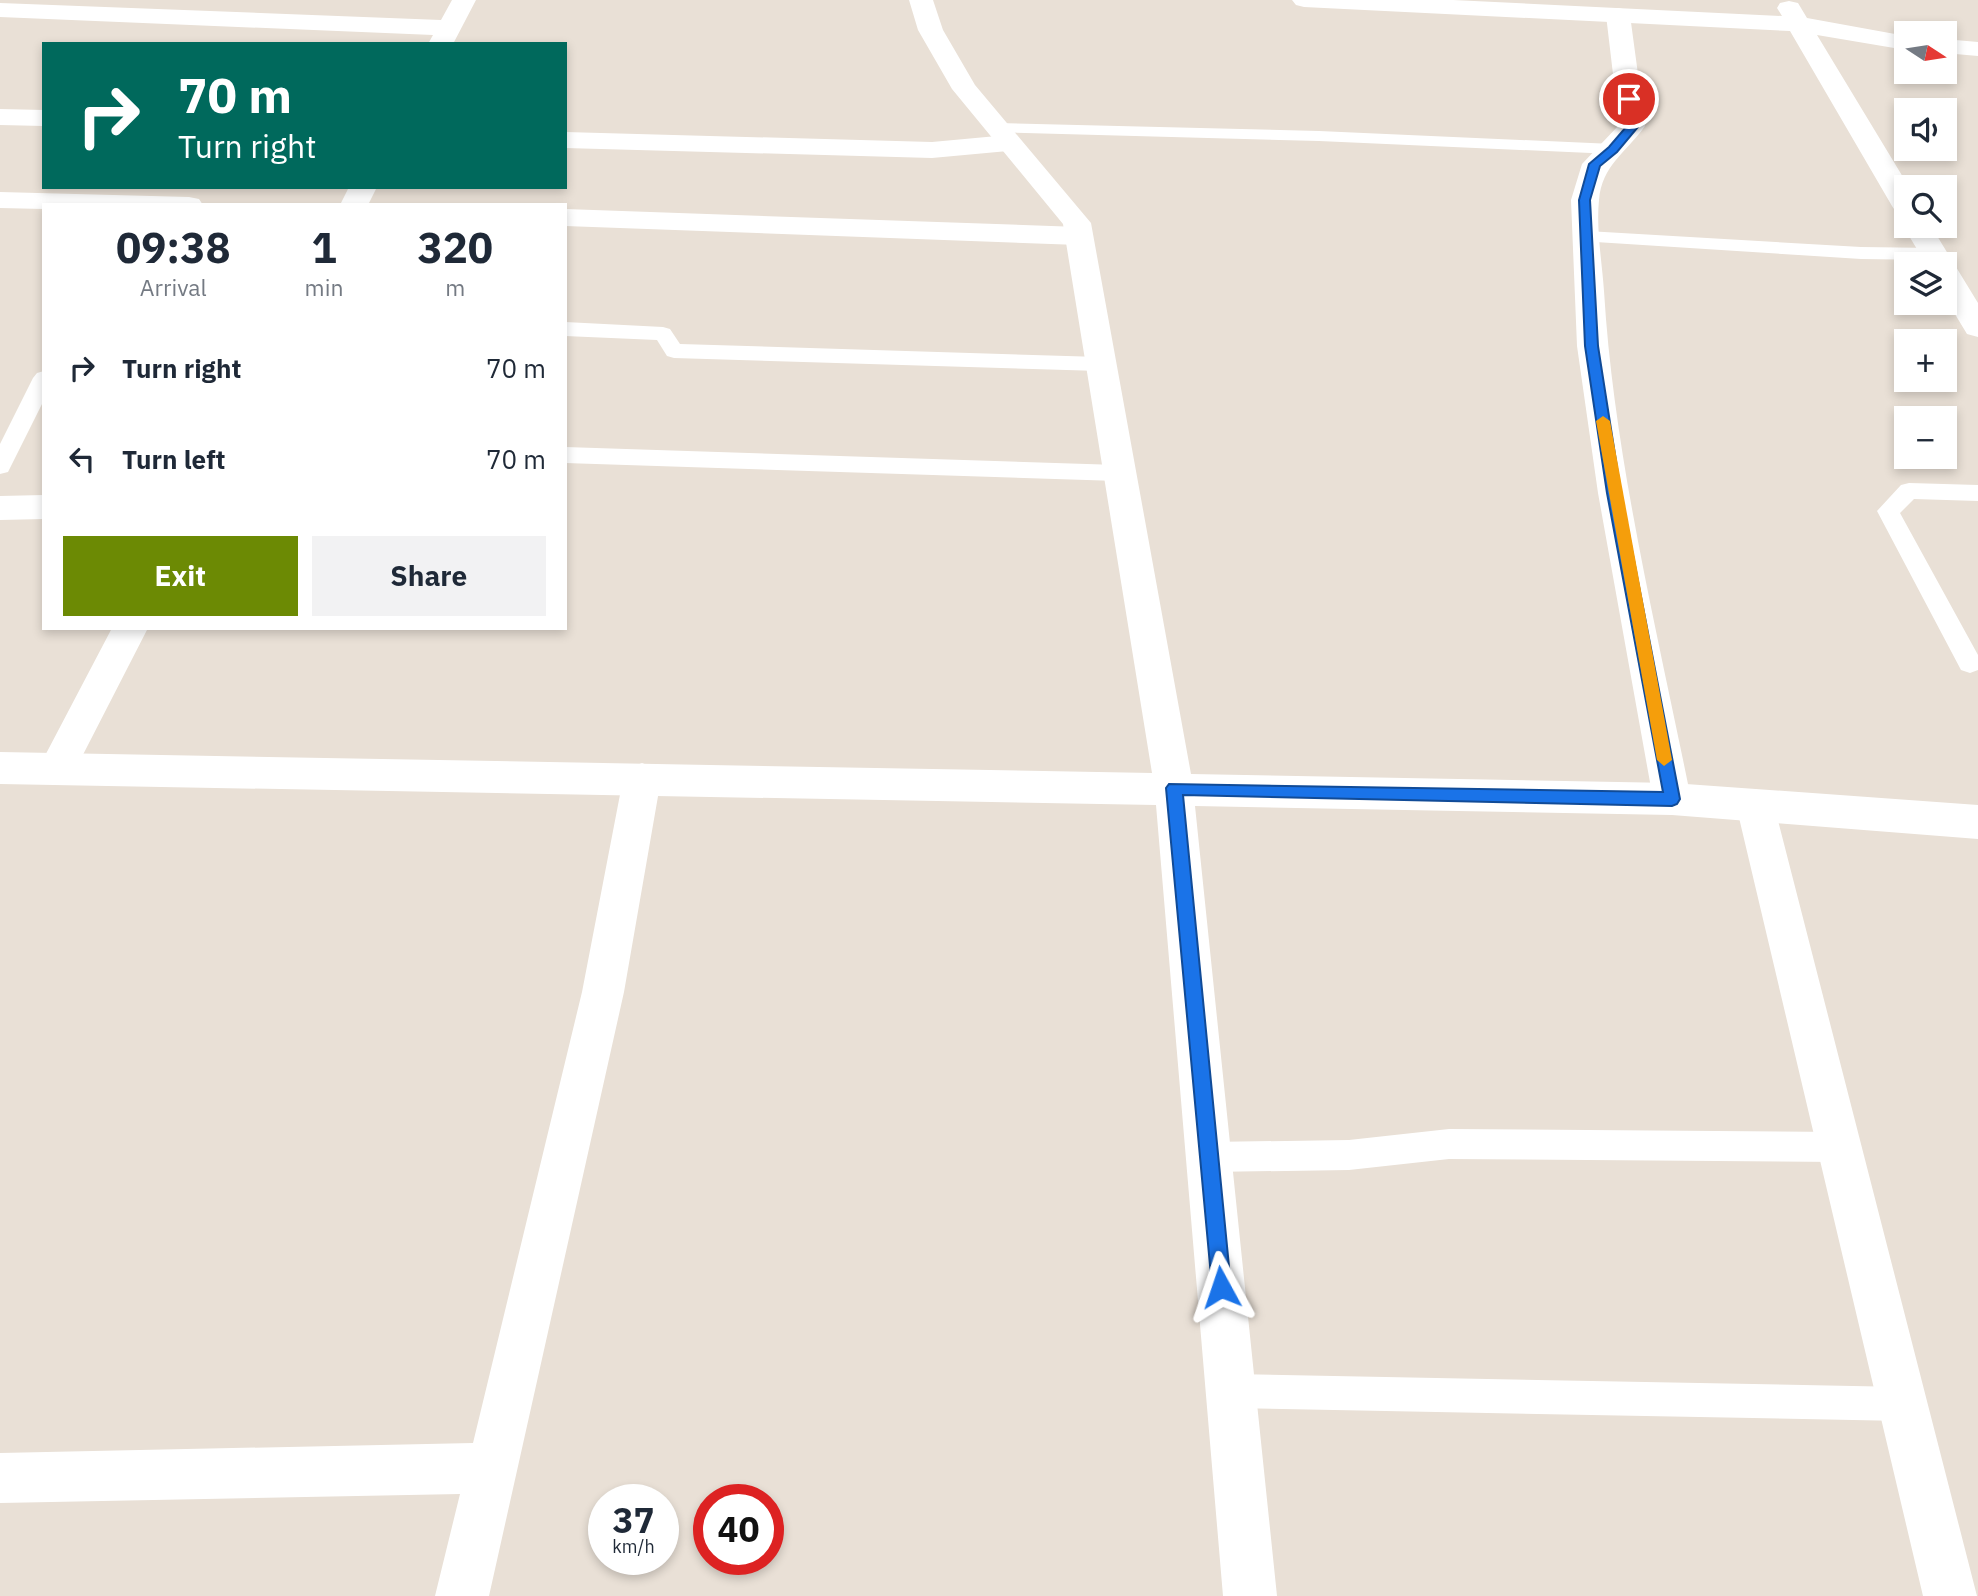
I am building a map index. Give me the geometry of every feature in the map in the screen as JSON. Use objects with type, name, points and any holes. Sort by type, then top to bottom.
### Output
[{"type":"street","points":[[0,9],[444,36],[464,0]]},
{"type":"street","points":[[921,0],[937,50],[1003,136],[1077,223],[1174,788],[1250,1596]]},
{"type":"street","points":[[1304,0],[1797,24],[1894,41]]},
{"type":"street","points":[[1774,0],[1797,24]]},
{"type":"street","points":[[1785,0],[1894,186]]},
{"type":"street","points":[[1618,15],[1632,127],[1613,149],[1595,164],[1585,200],[1594,359],[1614,493],[1672,799]]},
{"type":"street","points":[[1957,47],[1978,49]]},
{"type":"street","points":[[0,117],[42,118]]},
{"type":"street","points":[[567,139],[932,150],[1003,136]]},
{"type":"street","points":[[0,200],[98,203]]},
{"type":"street","points":[[567,217],[1079,236]]},
{"type":"street","points":[[1957,292],[1978,327]]},
{"type":"street","points":[[0,508],[42,508]]},
{"type":"street","points":[[57,769],[129,630]]},
{"type":"street","points":[[0,768],[1672,799],[1978,822]]},
{"type":"street","points":[[462,1596],[603,992],[642,779]]},
{"type":"street","points":[[1755,805],[1950,1596]]},
{"type":"street","points":[[0,1478],[492,1468]]},
{"type":"lane","points":[[1003,136],[1319,136],[1613,149]]},
{"type":"lane","points":[[1587,237],[1894,257]]},
{"type":"lane","points":[[567,329],[663,334],[674,351],[1100,364]]},
{"type":"lane","points":[[0,466],[42,383]]},
{"type":"lane","points":[[567,455],[1118,473]]},
{"type":"lane","points":[[1970,663],[1888,511],[1909,491],[1978,492]]},
{"type":"lane","points":[[1209,1157],[1349,1155],[1449,1144],[1839,1147]]},
{"type":"lane","points":[[1231,1391],[1903,1404]]},
{"type":"slow traffic","points":[[1603,421],[1664,760]]},
{"type":"route","points":[[1221,1287],[1174,788],[1672,799],[1614,493],[1592,346],[1585,200],[1595,164],[1613,149],[1632,127],[1629,99]]}]
